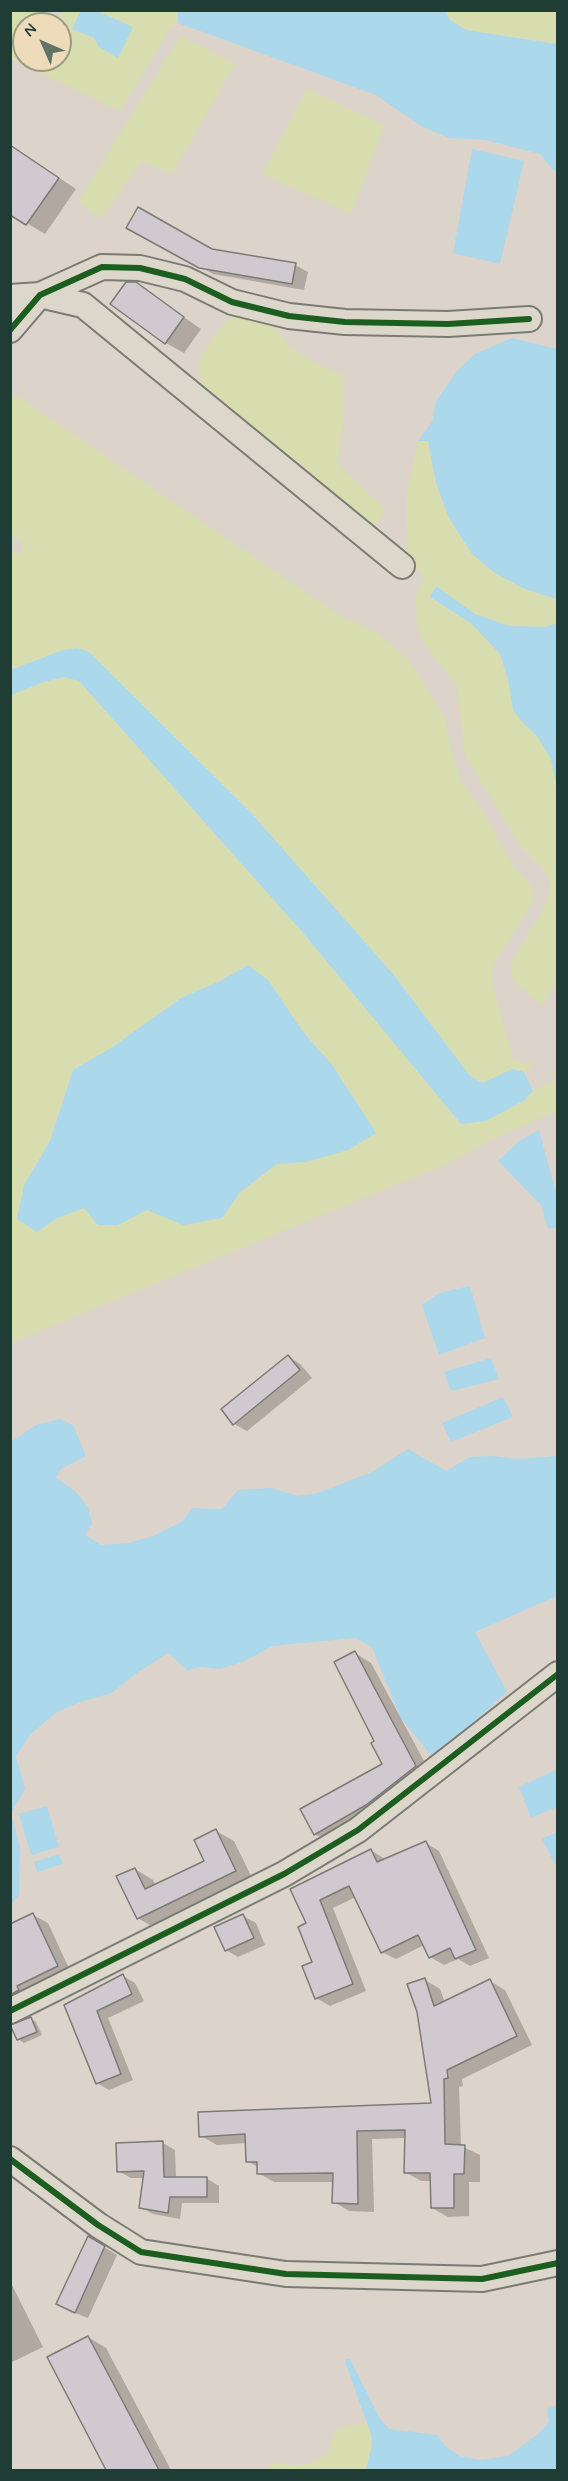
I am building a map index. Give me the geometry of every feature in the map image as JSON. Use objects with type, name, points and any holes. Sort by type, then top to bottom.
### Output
[{"type":"street","points":[[10,330],[40,295],[102,267],[140,268],[185,279],[232,302],[290,316],[345,322],[448,324],[528,319]]},
{"type":"street","points":[[10,297],[40,295],[83,305],[402,566]]},
{"type":"street","points":[[10,2011],[284,1874],[358,1830],[558,1674]]},
{"type":"street","points":[[10,2159],[98,2225],[141,2252],[286,2274],[482,2278],[556,2265]]},
{"type":"green space","points":[[10,11],[47,12],[12,12],[12,58]]},
{"type":"green space","points":[[81,11],[73,29],[94,38],[133,27],[97,11],[178,11],[178,23],[170,28],[120,112],[39,72],[72,72],[72,12],[63,12]]},
{"type":"green space","points":[[446,11],[557,11],[557,44],[466,30],[449,19]]},
{"type":"green space","points":[[181,35],[235,64],[172,174],[142,161],[101,218],[78,202]]},
{"type":"green space","points":[[307,89],[384,125],[351,214],[262,174]]},
{"type":"green space","points":[[235,313],[276,328],[290,347],[319,365],[343,375],[343,422],[337,463],[386,510],[374,526],[208,398],[199,371],[199,360],[215,334]]},
{"type":"green space","points":[[17,396],[338,614],[379,634],[410,661],[446,720],[451,751],[461,780],[480,807],[515,868],[532,886],[534,899],[493,966],[492,984],[513,1059],[534,1065],[524,1072],[512,1069],[483,1083],[470,1076],[393,974],[252,814],[63,650],[11,670],[10,550],[22,555],[22,541],[10,535],[10,398]]},
{"type":"green space","points":[[418,441],[428,441],[436,483],[449,518],[472,554],[525,589],[557,599],[557,623],[545,627],[509,626],[475,614],[436,586],[430,597],[472,624],[500,654],[522,722],[537,736],[551,759],[558,790],[558,981],[542,1005],[515,982],[511,973],[513,960],[549,898],[550,881],[541,867],[520,846],[465,755],[457,686],[425,645],[417,625],[415,596],[425,578],[407,558],[406,497]]},
{"type":"green space","points":[[63,677],[79,681],[304,934],[461,1124],[525,1100],[533,1091],[557,1080],[557,1111],[490,1140],[449,1163],[11,1343],[11,695]],"holes":[[[248,965],[333,1066],[307,1162],[277,1163],[240,1192],[222,1218],[183,1225],[147,1210],[118,1225],[98,1225],[84,1208],[57,1218],[37,1231],[17,1219],[24,1185],[50,1141],[73,1070],[111,1048],[181,998],[218,982]]]},
{"type":"green space","points":[[367,2423],[372,2445],[366,2470],[265,2470],[281,2462],[288,2465],[309,2464],[327,2455],[333,2437],[340,2428]]},
{"type":"water","points":[[81,10],[97,11],[133,27],[118,58],[99,47],[94,38],[72,29]]},
{"type":"water","points":[[178,10],[446,11],[449,19],[466,30],[557,44],[557,171],[552,169],[540,154],[486,140],[449,138],[421,126],[376,95],[178,23]]},
{"type":"water","points":[[472,149],[524,161],[500,264],[453,253]]},
{"type":"water","points":[[512,338],[557,349],[557,599],[525,589],[495,573],[472,554],[449,518],[436,483],[428,441],[418,441],[432,422],[436,401],[457,371],[475,354]]},
{"type":"water","points":[[436,586],[475,614],[509,626],[545,627],[557,623],[557,790],[551,759],[537,736],[513,710],[508,680],[500,654],[472,624],[430,597]]},
{"type":"water","points":[[78,648],[89,652],[252,814],[393,974],[470,1076],[483,1083],[512,1069],[524,1072],[533,1091],[525,1100],[486,1121],[461,1124],[304,934],[79,681],[63,677],[11,695],[11,670],[63,650]]},
{"type":"water","points":[[248,965],[268,980],[303,1032],[333,1066],[376,1133],[348,1150],[307,1162],[277,1164],[240,1192],[222,1218],[183,1225],[147,1210],[118,1225],[98,1225],[84,1208],[57,1218],[37,1232],[17,1219],[24,1185],[50,1141],[73,1070],[111,1048],[181,998],[218,982]]},
{"type":"water","points":[[539,1130],[557,1196],[557,1227],[548,1229],[541,1205],[498,1161],[519,1141]]},
{"type":"water","points":[[470,1286],[485,1338],[439,1355],[422,1305],[439,1293]]},
{"type":"water","points":[[491,1358],[499,1379],[451,1391],[444,1372]]},
{"type":"water","points":[[503,1397],[513,1417],[451,1442],[442,1423]]},
{"type":"water","points":[[60,1419],[73,1425],[86,1456],[61,1469],[56,1478],[75,1491],[88,1507],[92,1524],[85,1535],[101,1545],[128,1543],[153,1536],[183,1521],[192,1508],[222,1509],[238,1490],[271,1488],[298,1496],[318,1493],[372,1472],[408,1449],[446,1471],[470,1457],[493,1456],[518,1459],[557,1456],[557,1596],[475,1632],[507,1692],[434,1759],[400,1717],[372,1647],[355,1638],[272,1646],[245,1661],[220,1669],[201,1667],[187,1670],[168,1653],[135,1674],[112,1693],[83,1701],[57,1712],[31,1734],[16,1756],[25,1789],[11,1813],[11,1442],[36,1425]]},
{"type":"water","points":[[557,1769],[557,1807],[531,1818],[519,1787]]},
{"type":"water","points":[[47,1806],[59,1847],[31,1855],[19,1814]]},
{"type":"water","points":[[11,1813],[20,1848],[19,1895],[11,1905]]},
{"type":"water","points":[[557,1832],[557,1868],[542,1839]]},
{"type":"water","points":[[59,1854],[63,1864],[37,1872],[34,1862]]},
{"type":"water","points":[[350,2359],[380,2419],[389,2429],[437,2435],[446,2447],[459,2456],[481,2460],[508,2456],[538,2434],[549,2422],[547,2409],[557,2405],[557,2470],[366,2470],[372,2445],[371,2434],[345,2362]]},
{"type":"building","points":[[10,145],[59,178],[26,225],[10,215]]},
{"type":"building","points":[[138,207],[212,249],[296,263],[292,284],[199,268],[126,228]]},
{"type":"building","points":[[126,282],[136,282],[184,317],[165,344],[110,304]]},
{"type":"building","points":[[288,1355],[300,1370],[233,1425],[221,1409]]},
{"type":"building","points":[[355,1651],[416,1766],[366,1805],[314,1835],[300,1809],[382,1764],[371,1743],[374,1741],[334,1662]]},
{"type":"building","points":[[216,1829],[236,1871],[137,1919],[116,1876],[135,1868],[145,1889],[204,1861],[194,1840]]},
{"type":"building","points":[[426,1841],[476,1950],[455,1959],[450,1948],[429,1958],[418,1935],[381,1953],[349,1886],[320,1900],[353,1984],[315,1999],[302,1966],[312,1962],[298,1927],[306,1923],[290,1889],[371,1849],[377,1862]]},
{"type":"building","points":[[33,1913],[58,1966],[17,1986],[19,1990],[10,1995],[10,1924]]},
{"type":"building","points":[[243,1914],[254,1938],[225,1951],[214,1927]]},
{"type":"building","points":[[123,1974],[132,1994],[97,2011],[121,2074],[96,2084],[64,2005]]},
{"type":"building","points":[[425,1978],[434,2006],[490,1979],[517,2036],[447,2070],[448,2078],[444,2079],[445,2144],[465,2145],[464,2174],[454,2174],[454,2208],[431,2208],[430,2173],[404,2173],[405,2130],[357,2131],[358,2204],[332,2203],[333,2173],[257,2174],[257,2162],[246,2162],[245,2134],[199,2137],[198,2112],[431,2103],[417,2012],[407,1984]]},
{"type":"building","points":[[31,2017],[37,2032],[17,2040],[10,2025]]},
{"type":"building","points":[[163,2141],[164,2177],[207,2177],[207,2197],[170,2197],[168,2213],[139,2208],[144,2171],[117,2172],[116,2143]]},
{"type":"building","points":[[88,2236],[105,2246],[75,2313],[56,2304]]},
{"type":"building","points":[[88,2336],[159,2470],[106,2470],[47,2357]]},
{"type":"cycle path","points":[[10,330],[40,295],[102,267],[140,268],[185,279],[232,302],[289,316],[345,322],[448,324],[529,319]]},
{"type":"cycle path","points":[[10,2011],[284,1874],[358,1830],[558,1674]]},
{"type":"cycle path","points":[[10,2159],[98,2225],[141,2252],[286,2274],[482,2279],[558,2263]]}]
